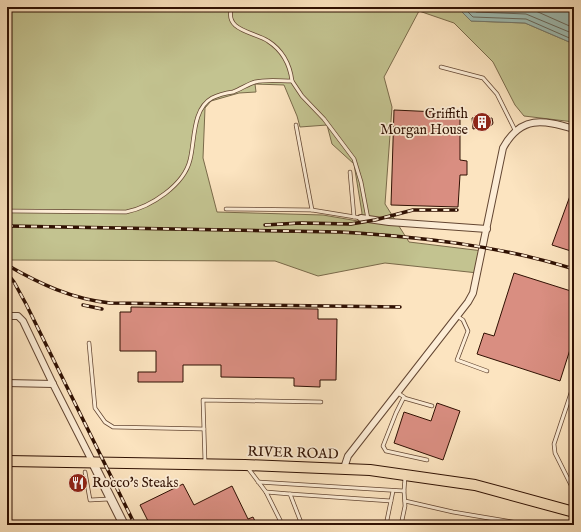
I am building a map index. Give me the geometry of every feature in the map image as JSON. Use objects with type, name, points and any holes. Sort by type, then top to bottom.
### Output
[{"type":"main road","name":"RIVER ROAD","points":[[7,461],[344,468],[475,485],[574,512]]},
{"type":"street","points":[[344,468],[348,456],[396,392],[457,316],[473,293],[503,148],[515,130],[527,124],[539,122],[550,122],[574,129]]},
{"type":"street","points":[[361,218],[389,222],[487,229]]},
{"type":"street","points":[[7,316],[18,316],[23,321],[52,384],[124,525]]},
{"type":"street","points":[[7,383],[52,384]]},
{"type":"lane","points":[[232,7],[231,20],[235,26],[267,40],[274,45],[285,59],[291,72],[292,81],[302,96],[324,119],[354,159],[361,182],[368,219]]},
{"type":"lane","points":[[441,67],[483,78],[497,94],[515,130]]},
{"type":"lane","points":[[7,211],[126,212],[141,207],[164,193],[186,171],[191,159],[198,117],[204,105],[212,98],[237,90],[254,82],[292,81]]},
{"type":"lane","points":[[296,125],[312,210]]},
{"type":"lane","points":[[350,172],[354,217]]},
{"type":"lane","points":[[226,209],[312,210],[361,218]]},
{"type":"lane","points":[[457,316],[463,320],[468,331],[457,360],[487,371]]},
{"type":"lane","points":[[89,343],[96,408],[105,422],[113,427],[204,429]]},
{"type":"lane","points":[[574,384],[554,448],[574,491]]},
{"type":"lane","points":[[396,392],[404,398],[432,406]]},
{"type":"lane","points":[[404,398],[396,413],[383,446],[386,451],[427,460]]},
{"type":"lane","points":[[205,464],[203,400],[321,402]]},
{"type":"lane","points":[[246,465],[266,492],[282,524]]},
{"type":"lane","points":[[85,472],[90,500],[111,499]]},
{"type":"lane","points":[[401,525],[405,501],[404,491],[406,475]]},
{"type":"lane","points":[[258,482],[404,491]]},
{"type":"lane","points":[[386,525],[393,491]]},
{"type":"lane","points":[[266,492],[391,501]]},
{"type":"lane","points":[[290,494],[302,525]]},
{"type":"lane","points":[[405,501],[453,512],[530,525]]},
{"type":"green space","points":[[7,7],[457,7],[471,21],[525,23],[574,44],[574,122],[524,116],[515,105],[493,62],[454,23],[419,11],[384,77],[392,107],[385,204],[409,242],[483,251],[478,273],[385,263],[318,276],[275,261],[7,260]],"holes":[[[255,84],[284,85],[300,127],[327,125],[332,144],[354,164],[362,213],[361,218],[358,221],[323,215],[217,212],[203,158],[205,108],[211,101],[239,93],[256,92]]]},
{"type":"water","points":[[457,7],[574,7],[574,44],[525,23],[471,21]]},
{"type":"building","points":[[394,110],[460,113],[460,160],[467,161],[467,175],[460,175],[458,207],[391,205]]},
{"type":"building","name":"Griffith Morgan House","points":[[477,117],[478,120],[492,118],[493,123],[492,125],[473,129],[472,118]]},
{"type":"building","points":[[574,185],[574,252],[552,245]]},
{"type":"building","points":[[514,273],[574,292],[574,337],[560,381],[477,354],[484,333],[494,336]]},
{"type":"building","points":[[131,307],[318,309],[318,319],[337,319],[336,380],[320,380],[320,387],[294,386],[294,378],[221,377],[221,365],[183,365],[183,382],[138,382],[138,372],[156,372],[156,351],[120,351],[120,312],[131,312]]},
{"type":"building","points":[[437,403],[460,411],[443,460],[394,443],[404,412],[431,421]]},
{"type":"building","points":[[74,476],[82,476],[82,490],[74,490]]},
{"type":"building","points":[[183,484],[194,505],[232,486],[248,519],[253,517],[257,525],[150,525],[140,505]]},
{"type":"railway","points":[[265,225],[300,223],[351,224],[375,220],[413,210],[457,210]]},
{"type":"railway","points":[[7,226],[340,232],[370,234],[458,243],[516,254],[574,269]]},
{"type":"railway","points":[[7,265],[57,290],[83,298],[110,303],[400,307]]},
{"type":"railway","points":[[7,273],[14,282],[26,304],[135,525]]},
{"type":"railway","points":[[83,305],[102,309]]},
{"type":"place","name":"Griffith Morgan House","points":[[482,122]]},
{"type":"place","name":"Rocco's Steaks","points":[[78,483]]}]
